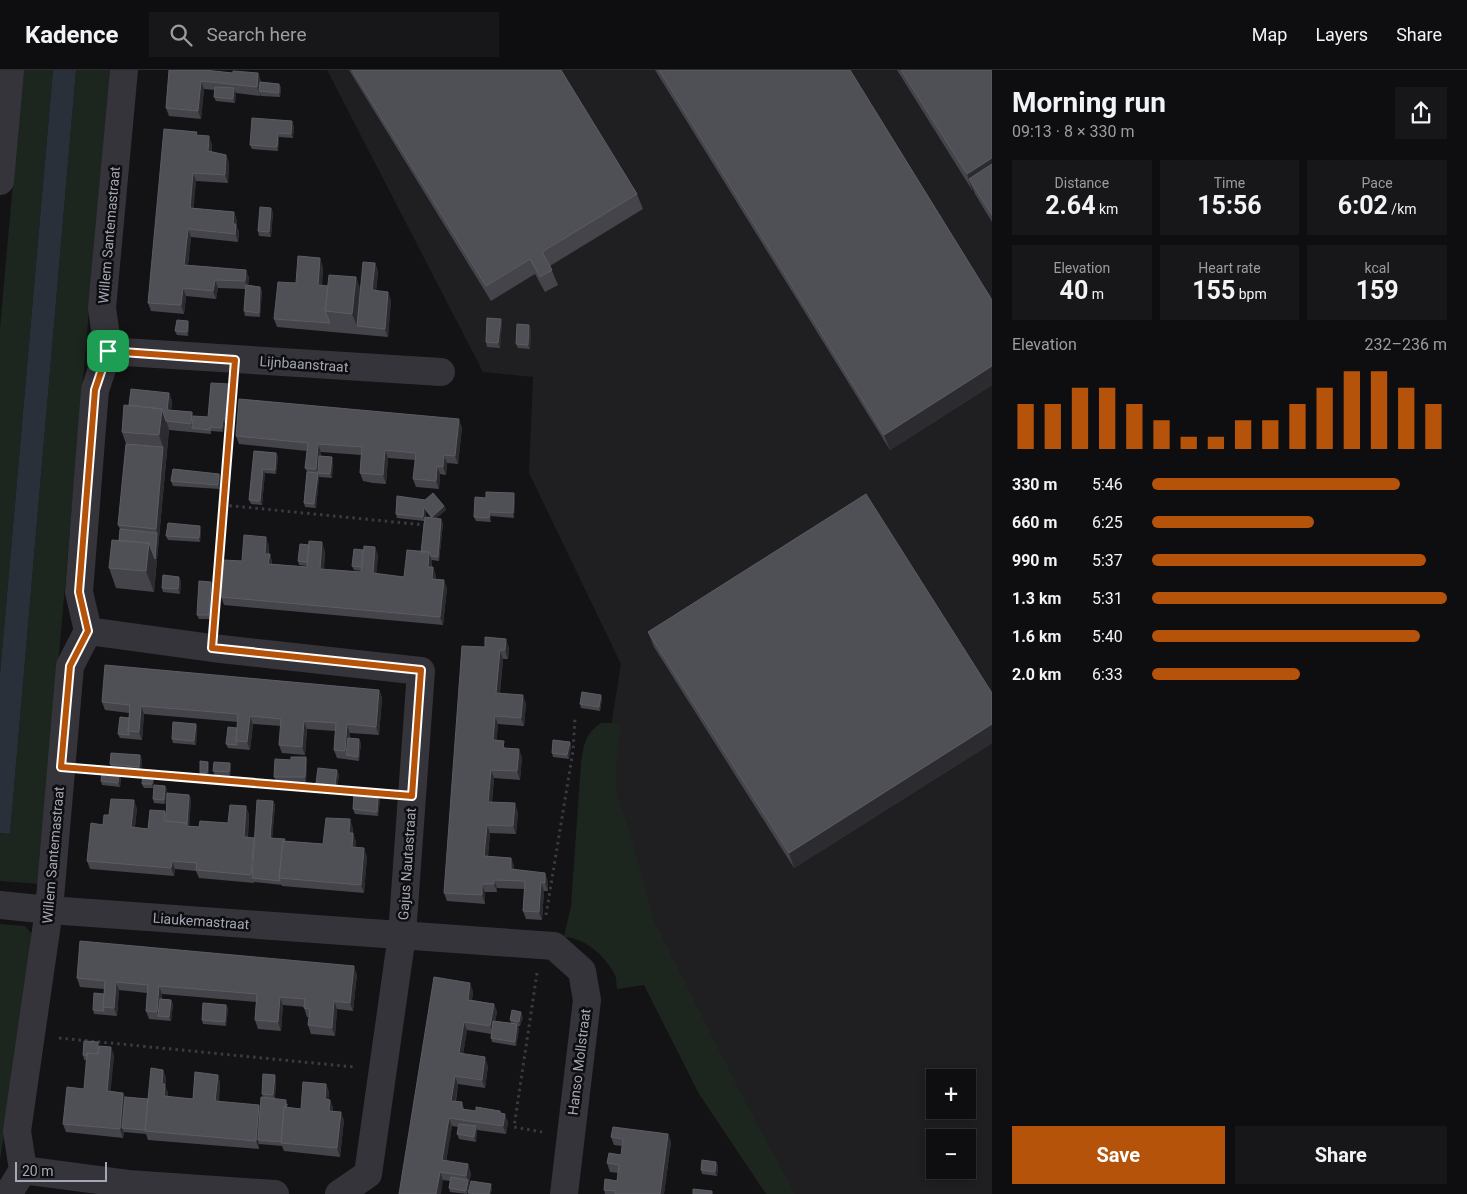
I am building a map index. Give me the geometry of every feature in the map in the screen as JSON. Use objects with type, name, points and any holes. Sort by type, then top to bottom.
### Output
[{"type":"street","points":[[0,181],[3,119],[10,70]]},
{"type":"street","name":"Willem Santemastraat","points":[[23,1170],[17,1131],[49,910],[70,666],[88,631],[79,592],[95,390],[108,351],[102,308],[124,70]]},
{"type":"street","name":"Lijnbaanstraat","points":[[108,351],[441,372]]},
{"type":"street","name":"Gajus Nautastraat","points":[[88,631],[212,648],[421,670],[402,934],[368,1174],[339,1194]]},
{"type":"street","name":"Liaukemastraat","points":[[0,905],[402,934]]},
{"type":"street","name":"Hanso Mollstraat","points":[[402,934],[554,946],[582,971],[587,1000],[564,1194]]},
{"type":"street","points":[[8,1194],[23,1170],[128,1184],[275,1194]]},
{"type":"path","points":[[212,648],[235,360]]},
{"type":"path","points":[[223,505],[425,525]]},
{"type":"path","points":[[61,767],[412,796]]},
{"type":"path","points":[[31,1036],[383,1070]]},
{"type":"shaded area","points":[[23,70],[53,70],[0,675],[0,328]]},
{"type":"shaded area","points":[[53,70],[76,70],[10,834],[0,833],[0,675]]},
{"type":"shaded area","points":[[76,70],[110,70],[39,884],[0,881],[0,833],[10,834]]},
{"type":"shaded area","points":[[327,70],[992,70],[992,1194],[782,1194],[651,949],[606,756],[621,664],[529,473],[533,377],[483,372]]},
{"type":"shaded area","points":[[601,723],[621,723],[616,767],[617,797],[630,832],[654,921],[737,1086],[795,1194],[766,1194],[699,1094],[644,985],[617,989],[614,973],[599,954],[586,944],[564,937],[571,906],[582,756],[588,735]]},
{"type":"shaded area","points":[[0,924],[25,926],[34,936],[24,1013],[0,1160]]},
{"type":"building","points":[[169,70],[258,73],[257,87],[201,81],[198,111],[166,108]]},
{"type":"building","points":[[352,70],[561,70],[637,194],[542,252],[552,270],[540,277],[530,259],[486,286]]},
{"type":"building","points":[[659,70],[850,70],[992,300],[992,366],[884,435]]},
{"type":"building","points":[[901,70],[992,70],[992,158],[967,174]]},
{"type":"building","points":[[260,82],[279,84],[279,93],[259,91]]},
{"type":"building","points":[[215,87],[234,88],[233,99],[214,97]]},
{"type":"building","points":[[252,118],[292,121],[291,134],[278,133],[277,147],[250,145]]},
{"type":"building","points":[[164,129],[197,132],[196,135],[209,136],[208,151],[226,155],[225,175],[193,173],[190,208],[234,212],[233,224],[236,224],[235,234],[188,229],[184,265],[246,270],[245,281],[215,280],[213,291],[183,288],[181,305],[148,303]]},
{"type":"building","points":[[992,164],[992,215],[969,179]]},
{"type":"building","points":[[260,207],[271,208],[269,232],[258,231]]},
{"type":"building","points":[[298,256],[320,258],[318,285],[328,286],[325,311],[330,323],[274,319],[278,282],[296,283]]},
{"type":"building","points":[[363,262],[375,263],[372,290],[388,292],[385,329],[357,326]]},
{"type":"building","points":[[329,275],[356,277],[352,314],[325,311]]},
{"type":"building","points":[[246,285],[260,287],[259,313],[244,311]]},
{"type":"building","points":[[487,318],[501,319],[498,343],[486,342]]},
{"type":"building","points":[[177,320],[188,321],[187,332],[175,331]]},
{"type":"building","points":[[517,324],[529,325],[528,345],[516,344]]},
{"type":"building","points":[[211,383],[229,384],[226,419],[223,419],[222,428],[210,427],[210,430],[192,428],[193,416],[208,417]]},
{"type":"building","points":[[131,389],[169,393],[167,410],[192,412],[191,424],[166,421],[162,409],[129,405]]},
{"type":"building","points":[[239,399],[459,419],[455,456],[444,455],[443,467],[437,466],[436,481],[413,479],[416,453],[385,450],[383,475],[360,473],[362,447],[318,444],[316,469],[305,468],[308,443],[236,436]]},
{"type":"building","points":[[124,405],[162,409],[159,435],[122,432]]},
{"type":"building","points":[[126,444],[163,447],[156,529],[118,525]]},
{"type":"building","points":[[254,451],[276,453],[275,470],[263,469],[260,501],[249,500]]},
{"type":"building","points":[[319,456],[332,457],[330,474],[318,473]]},
{"type":"building","points":[[173,469],[219,474],[218,485],[171,481]]},
{"type":"building","points":[[307,472],[318,473],[314,504],[304,503]]},
{"type":"building","points":[[486,492],[514,493],[513,513],[490,512],[489,518],[474,517],[475,497],[486,498]]},
{"type":"building","points":[[433,493],[444,506],[432,517],[424,507],[423,517],[396,514],[397,496],[425,500]]},
{"type":"building","points":[[866,494],[992,693],[992,724],[789,853],[648,632]]},
{"type":"building","points":[[425,517],[441,519],[438,557],[431,556],[429,552],[421,552]]},
{"type":"building","points":[[168,523],[200,526],[199,538],[166,536]]},
{"type":"building","points":[[120,529],[157,533],[155,559],[149,543],[119,541]]},
{"type":"building","points":[[244,535],[266,537],[265,554],[270,554],[268,564],[307,567],[309,541],[322,542],[320,569],[361,572],[364,546],[375,547],[373,573],[404,577],[407,550],[429,552],[428,567],[433,567],[432,579],[444,580],[440,617],[221,597],[224,560],[242,561]]},
{"type":"building","points":[[112,540],[149,543],[146,571],[109,568]]},
{"type":"building","points":[[300,544],[309,545],[307,562],[298,561]]},
{"type":"building","points":[[354,549],[363,550],[362,567],[352,566]]},
{"type":"building","points":[[163,575],[179,577],[178,589],[162,588]]},
{"type":"building","points":[[199,581],[211,582],[209,615],[197,615]]},
{"type":"building","points":[[485,637],[506,639],[505,650],[500,650],[496,693],[523,695],[521,718],[495,716],[493,740],[504,741],[503,748],[519,749],[517,771],[491,770],[488,802],[515,803],[513,826],[487,825],[484,856],[511,858],[511,869],[545,873],[545,883],[541,882],[539,912],[523,911],[525,881],[494,880],[494,884],[482,884],[482,895],[444,893],[462,646],[485,647]]},
{"type":"building","points":[[105,665],[379,690],[376,727],[347,724],[345,751],[334,750],[336,723],[304,721],[302,747],[279,745],[281,719],[250,716],[247,742],[236,741],[238,714],[141,706],[139,732],[128,731],[130,705],[102,702]]},
{"type":"building","points":[[582,692],[601,695],[599,707],[580,704]]},
{"type":"building","points":[[120,717],[129,718],[129,735],[118,734]]},
{"type":"building","points":[[173,722],[196,724],[194,741],[172,739]]},
{"type":"building","points":[[228,727],[237,728],[237,745],[226,744]]},
{"type":"building","points":[[348,738],[359,739],[358,757],[346,755]]},
{"type":"building","points":[[553,740],[570,742],[567,755],[552,753]]},
{"type":"building","points":[[111,753],[140,755],[139,767],[110,764]]},
{"type":"building","points":[[291,757],[306,757],[305,777],[274,777],[275,759],[291,760]]},
{"type":"building","points":[[200,761],[208,762],[207,773],[200,773]]},
{"type":"building","points":[[214,762],[230,763],[229,772],[213,771]]},
{"type":"building","points":[[318,768],[337,770],[335,785],[316,783]]},
{"type":"building","points":[[102,771],[119,773],[118,783],[101,781]]},
{"type":"building","points":[[143,773],[153,774],[152,784],[142,784]]},
{"type":"building","points":[[154,785],[165,786],[164,800],[153,799]]},
{"type":"building","points":[[167,793],[189,795],[187,825],[186,823],[166,821]]},
{"type":"building","points":[[354,794],[378,795],[377,812],[353,809]]},
{"type":"building","points":[[111,799],[134,800],[131,827],[148,829],[150,810],[165,811],[164,821],[186,823],[186,826],[199,827],[200,821],[228,823],[230,805],[246,806],[244,837],[254,838],[251,875],[196,870],[197,863],[172,861],[171,868],[87,861],[91,823],[103,825],[104,815],[109,815]]},
{"type":"building","points":[[257,800],[273,801],[270,838],[285,839],[283,841],[280,881],[252,878]]},
{"type":"building","points":[[326,818],[350,819],[349,833],[353,833],[352,847],[364,848],[361,885],[279,878],[283,841],[323,844]]},
{"type":"building","points":[[80,941],[354,966],[350,1003],[334,1001],[332,1028],[308,1025],[310,1009],[304,1008],[305,999],[280,997],[278,1022],[255,1020],[257,994],[159,986],[157,1012],[146,1011],[148,985],[116,982],[114,1008],[103,1007],[105,981],[77,978]]},
{"type":"building","points":[[434,977],[470,983],[468,1000],[494,1004],[490,1026],[464,1022],[459,1053],[485,1057],[482,1080],[455,1076],[451,1101],[462,1102],[461,1109],[476,1111],[476,1107],[500,1111],[500,1113],[505,1114],[503,1126],[449,1118],[442,1160],[468,1164],[466,1176],[440,1172],[436,1194],[399,1194]]},
{"type":"building","points":[[94,993],[104,994],[104,1011],[93,1010]]},
{"type":"building","points":[[160,999],[171,1000],[169,1017],[158,1016]]},
{"type":"building","points":[[203,1003],[226,1005],[225,1022],[202,1020]]},
{"type":"building","points":[[512,1010],[521,1012],[519,1022],[510,1020]]},
{"type":"building","points":[[493,1021],[517,1024],[515,1042],[491,1038]]},
{"type":"building","points":[[84,1041],[98,1042],[98,1054],[87,1053],[87,1056],[83,1055]]},
{"type":"building","points":[[99,1046],[111,1047],[107,1091],[123,1093],[120,1129],[63,1124],[67,1087],[84,1089],[87,1053],[98,1054]]},
{"type":"building","points":[[151,1068],[163,1070],[162,1084],[165,1084],[164,1096],[193,1099],[195,1072],[218,1075],[215,1101],[259,1105],[256,1141],[145,1131]]},
{"type":"building","points":[[263,1074],[275,1075],[273,1095],[262,1094]]},
{"type":"building","points":[[303,1082],[326,1084],[325,1099],[330,1100],[329,1111],[341,1112],[337,1148],[281,1143],[284,1107],[301,1109]]},
{"type":"building","points":[[125,1097],[148,1099],[145,1130],[122,1128]]},
{"type":"building","points":[[261,1097],[286,1100],[281,1142],[258,1140]]},
{"type":"building","points":[[459,1124],[476,1126],[474,1137],[457,1134]]},
{"type":"building","points":[[613,1127],[668,1134],[660,1194],[615,1194],[616,1191],[604,1190],[605,1179],[617,1181],[619,1165],[607,1163],[609,1153],[621,1155],[623,1139],[611,1137]]},
{"type":"building","points":[[702,1160],[716,1162],[715,1172],[701,1170]]},
{"type":"building","points":[[451,1177],[468,1180],[466,1191],[449,1188]]},
{"type":"building","points":[[471,1181],[491,1184],[489,1194],[468,1193]]},
{"type":"building","points":[[693,1189],[712,1191],[712,1194],[693,1194]]},
{"type":"route","points":[[108,351],[235,360],[212,648],[421,670],[412,796],[61,767],[70,666],[88,631],[79,592],[95,390],[108,351]]}]
